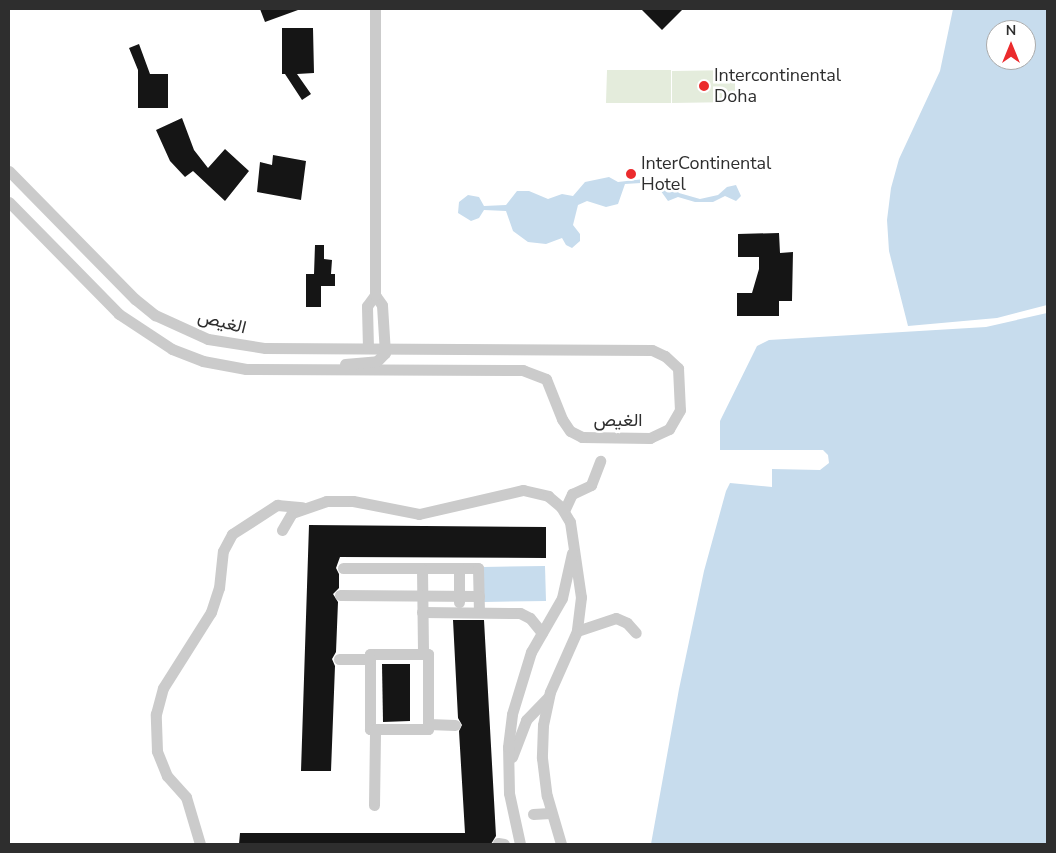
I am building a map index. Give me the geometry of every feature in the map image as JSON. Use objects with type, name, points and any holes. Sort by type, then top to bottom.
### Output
[{"type":"street","points":[[336,370],[346,363],[381,359],[385,348],[382,305],[375,295],[375,9]]},
{"type":"street","name":"الغيص","points":[[9,170],[135,299],[155,315],[183,330],[233,346],[652,350],[665,356],[678,368],[680,410],[669,429],[650,438],[582,437],[570,431],[562,419],[554,392],[540,374],[523,370],[246,370],[203,361],[172,349],[119,314],[9,202]]},
{"type":"street","points":[[368,348],[367,306],[375,295]]},
{"type":"street","points":[[564,511],[572,494],[592,485],[600,461]]},
{"type":"street","points":[[282,530],[292,513],[302,507],[326,501],[354,501],[419,514],[523,490],[548,496],[564,511],[574,541],[581,597],[577,631],[548,697],[542,758],[550,813],[560,844]]},
{"type":"street","points":[[200,844],[186,797],[168,776],[156,752],[156,714],[163,688],[211,612],[218,588],[223,551],[232,534],[277,505],[302,507]]},
{"type":"street","points":[[520,844],[504,777],[509,732],[515,701],[531,652],[562,598],[574,541]]},
{"type":"street","points":[[343,568],[478,568],[479,612]]},
{"type":"street","points":[[459,568],[460,612]]},
{"type":"street","points":[[422,569],[423,654]]},
{"type":"street","points":[[340,595],[479,596]]},
{"type":"street","points":[[422,612],[520,613],[542,633]]},
{"type":"street","points":[[577,631],[616,618],[627,623],[636,633]]},
{"type":"street","points":[[370,654],[423,654],[428,654],[428,729],[370,729],[370,654]]},
{"type":"street","points":[[339,659],[370,659]]},
{"type":"street","points":[[504,777],[526,720],[548,697]]},
{"type":"street","points":[[428,724],[455,725]]},
{"type":"street","points":[[374,805],[375,729]]},
{"type":"street","points":[[511,812],[529,844]]},
{"type":"street","points":[[533,814],[550,813]]},
{"type":"green space","points":[[607,70],[671,70],[671,103],[606,103]]},
{"type":"green space","name":"Intercontinental Doha","points":[[735,70],[735,102],[672,103],[672,71]]},
{"type":"water","points":[[953,9],[1047,9],[1047,305],[997,318],[908,326],[889,251],[887,220],[891,188],[899,159],[940,71]]},
{"type":"water","points":[[609,177],[618,182],[644,179],[665,186],[671,185],[679,193],[700,199],[718,195],[727,187],[736,185],[741,196],[736,201],[725,196],[713,202],[695,202],[678,197],[668,201],[658,187],[641,183],[625,184],[618,204],[606,207],[587,201],[578,205],[573,225],[580,234],[580,241],[572,248],[566,245],[562,238],[546,244],[528,242],[513,231],[506,211],[484,210],[479,218],[471,221],[458,213],[459,202],[468,195],[479,197],[484,206],[506,205],[517,191],[529,191],[548,199],[562,194],[573,196],[585,182]]},
{"type":"water","points":[[1047,313],[1047,844],[651,844],[679,689],[704,571],[726,491],[730,483],[772,487],[772,469],[820,470],[829,463],[828,455],[823,450],[720,450],[720,421],[757,346],[769,340],[986,327]]},
{"type":"water","points":[[545,566],[546,601],[484,602],[483,567]]},
{"type":"building","points":[[260,9],[297,9],[298,10],[265,22]]},
{"type":"building","points":[[641,9],[683,9],[662,30]]},
{"type":"building","points":[[282,28],[313,28],[314,73],[297,74],[311,94],[302,100],[285,74],[282,74]]},
{"type":"building","points":[[139,44],[150,74],[168,74],[168,108],[138,108],[138,70],[129,48]]},
{"type":"building","points":[[182,118],[194,150],[208,168],[225,149],[249,171],[225,201],[193,171],[185,177],[170,161],[156,130]]},
{"type":"building","points":[[273,155],[306,161],[301,200],[257,192],[260,162],[272,165]]},
{"type":"building","points":[[779,233],[780,253],[793,252],[792,301],[779,301],[779,316],[737,316],[737,293],[752,293],[759,269],[759,257],[738,257],[738,234]]},
{"type":"building","points":[[315,245],[324,245],[324,259],[332,260],[331,274],[335,274],[335,286],[321,286],[321,307],[306,307],[306,274],[314,274]]},
{"type":"building","points":[[309,525],[546,527],[546,558],[340,557],[336,568],[339,574],[339,588],[333,594],[338,602],[336,652],[332,659],[335,666],[331,771],[301,771]]},
{"type":"building","points":[[453,620],[484,620],[496,836],[491,844],[239,844],[240,833],[465,833],[459,731],[462,725],[458,718]]},
{"type":"building","points":[[382,664],[410,664],[410,721],[383,722]]},
{"type":"place","name":"Intercontinental Doha","points":[[704,86]]},
{"type":"place","name":"InterContinental Hotel","points":[[631,174]]}]
